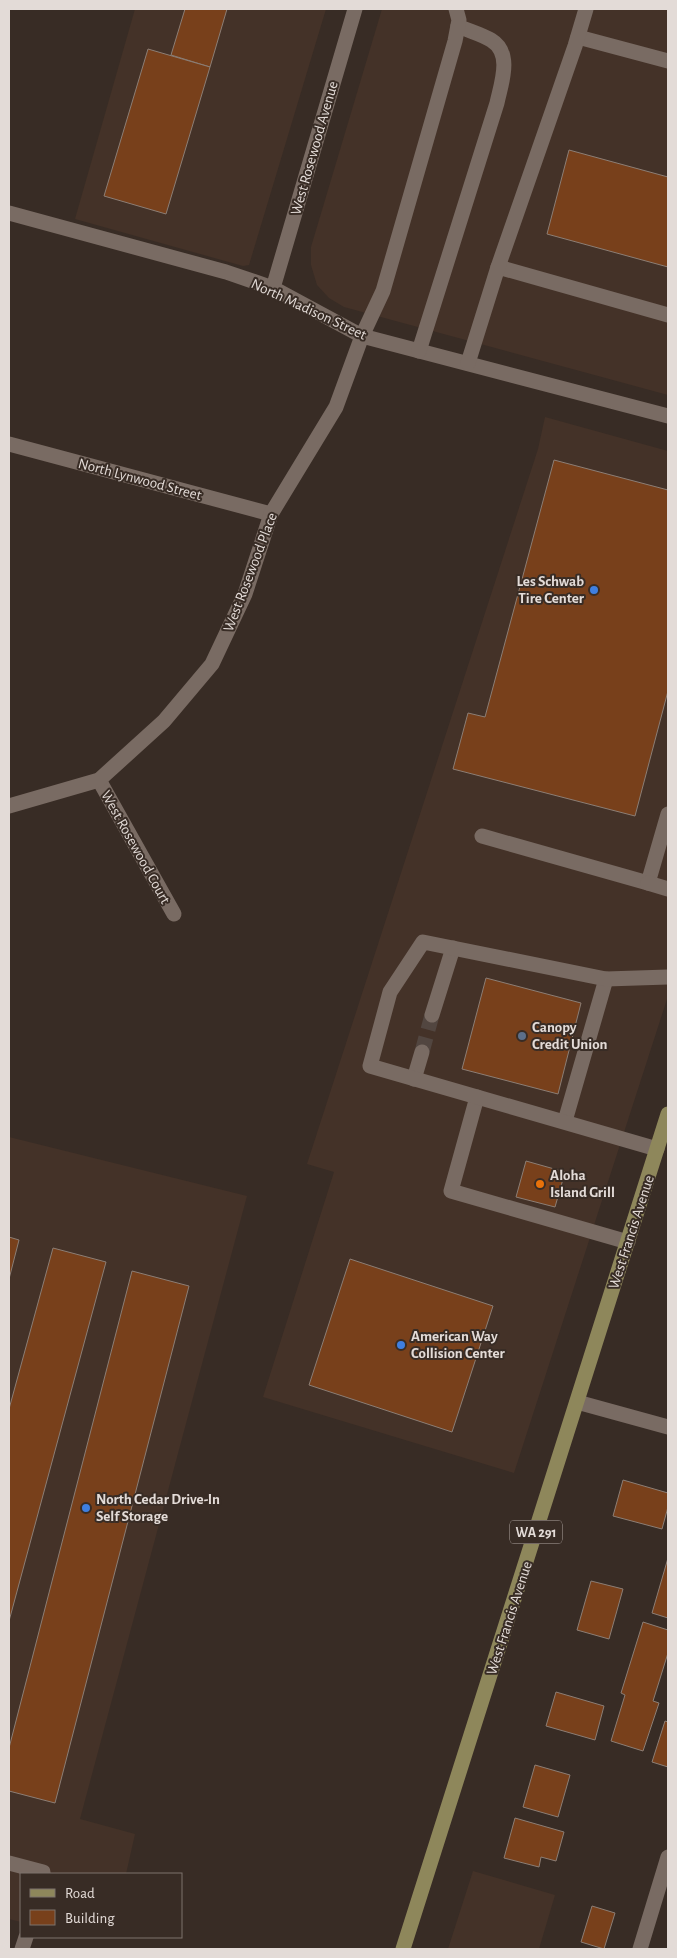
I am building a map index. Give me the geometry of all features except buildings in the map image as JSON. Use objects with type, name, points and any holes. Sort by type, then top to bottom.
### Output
[{"type":"main road","name":"West Francis Avenue","points":[[403,1949],[668,1114]]},
{"type":"street","name":"West Rosewood Avenue","points":[[273,288],[355,9]]},
{"type":"street","name":"West Rosewood Place","points":[[99,780],[164,721],[212,664],[245,594],[271,514],[336,407],[362,336],[383,291],[456,40],[459,20],[456,9]]},
{"type":"street","points":[[468,363],[498,266],[578,37],[586,9]]},
{"type":"street","points":[[419,350],[497,103],[504,67],[504,55],[493,41],[458,26]]},
{"type":"street","points":[[578,37],[668,61]]},
{"type":"street","name":"North Madison Street","points":[[9,213],[226,272],[273,288],[362,336],[668,416]]},
{"type":"street","points":[[498,266],[668,315]]},
{"type":"street","name":"North Lynwood Street","points":[[9,444],[271,514]]},
{"type":"street","points":[[9,806],[99,780]]},
{"type":"street","name":"West Rosewood Court","points":[[99,780],[174,914]]},
{"type":"street","points":[[648,883],[668,814]]},
{"type":"street","points":[[482,836],[668,889]]},
{"type":"street","points":[[657,1149],[370,1066],[390,992],[423,942],[606,979],[668,977]]},
{"type":"street","points":[[432,1015],[452,948]]},
{"type":"street","points":[[565,1121],[606,979]]},
{"type":"street","points":[[414,1079],[422,1052]]},
{"type":"street","points":[[477,1097],[451,1191],[628,1242]]},
{"type":"street","points":[[577,1402],[668,1427]]},
{"type":"street","points":[[640,1949],[668,1857]]},
{"type":"street","points":[[9,1863],[42,1873]]},
{"type":"shaded area","points":[[135,9],[326,9],[249,265],[243,266],[75,219]]},
{"type":"shaded area","points":[[382,9],[668,9],[668,395],[344,307],[329,298],[317,285],[311,265],[311,247]]},
{"type":"shaded area","points":[[545,417],[668,451],[668,996],[514,1473],[263,1397],[334,1172],[307,1164],[538,449]]},
{"type":"shaded area","name":"North Cedar Drive-In Self Storage","points":[[9,1137],[247,1196],[80,1819],[135,1834],[126,1873],[20,1873],[20,1922],[9,1919]]},
{"type":"shaded area","points":[[473,1871],[555,1895],[539,1949],[448,1949]]},
{"type":"tunnel","points":[[422,1052],[432,1015]]},
{"type":"place","name":"Les Schwab Tire Center","points":[[594,590]]},
{"type":"place","name":"Canopy Credit Union","points":[[522,1036]]},
{"type":"place","name":"Aloha Island Grill","points":[[540,1184]]},
{"type":"place","name":"American Way Collision Center","points":[[401,1345]]},
{"type":"place","name":"North Cedar Drive-In Self Storage","points":[[86,1508]]}]
